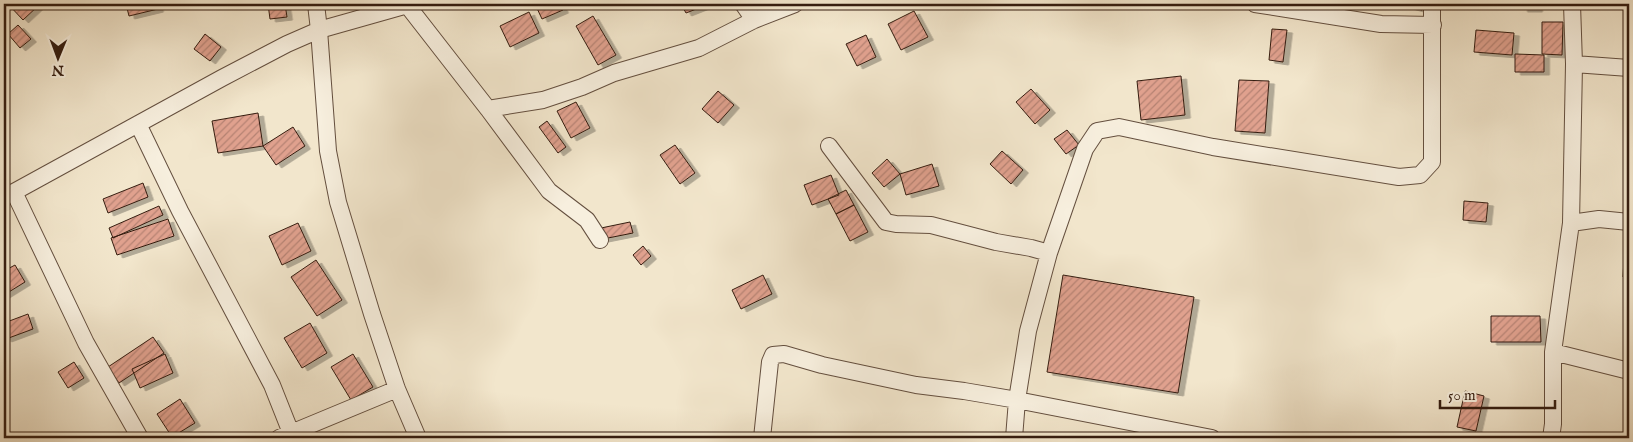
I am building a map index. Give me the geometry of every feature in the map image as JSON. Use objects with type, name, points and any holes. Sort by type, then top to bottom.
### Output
[{"type":"street","points":[[316,4],[328,151],[336,194],[397,389],[418,438]]},
{"type":"street","points":[[140,438],[86,343],[9,194],[230,74],[319,30],[409,4],[549,191],[587,220],[600,240]]},
{"type":"street","points":[[743,4],[754,20]]},
{"type":"street","points":[[488,109],[543,100],[582,87],[614,73],[699,48],[754,20],[795,4]]},
{"type":"street","points":[[1255,4],[1381,24],[1432,26]]},
{"type":"street","points":[[1014,438],[1017,400],[1028,331],[1049,253],[1085,148],[1097,131],[1119,127],[1213,147],[1399,176],[1420,175],[1432,162],[1432,4]]},
{"type":"street","points":[[1551,438],[1553,424],[1553,352],[1571,223],[1574,64],[1572,4]]},
{"type":"street","points":[[1574,64],[1629,68]]},
{"type":"street","points":[[138,124],[180,211],[272,385],[288,436],[397,389]]},
{"type":"street","points":[[829,146],[886,222],[931,225],[996,242],[1049,253]]},
{"type":"street","points":[[1571,223],[1599,219],[1629,222]]},
{"type":"street","points":[[1553,352],[1629,371]]},
{"type":"street","points":[[762,438],[770,362],[773,355],[784,354],[822,365],[916,385],[1017,400],[1212,438]]},
{"type":"building","points":[[8,4],[37,4],[39,5],[23,20]]},
{"type":"building","points":[[126,4],[157,4],[158,9],[129,16]]},
{"type":"building","points":[[268,4],[285,4],[287,17],[270,19]]},
{"type":"building","points":[[535,4],[560,4],[563,10],[542,19]]},
{"type":"building","points":[[681,4],[703,4],[704,6],[686,13]]},
{"type":"building","points":[[1400,4],[1423,4],[1422,10]]},
{"type":"building","points":[[1522,4],[1537,4],[1537,9],[1522,9]]},
{"type":"building","points":[[914,11],[928,37],[901,50],[888,24]]},
{"type":"building","points":[[529,12],[539,33],[510,47],[500,26]]},
{"type":"building","points":[[593,16],[616,55],[598,65],[576,26]]},
{"type":"building","points":[[1542,22],[1563,22],[1562,55],[1542,54]]},
{"type":"building","points":[[18,25],[31,39],[20,48],[8,34]]},
{"type":"building","points":[[1272,29],[1287,30],[1283,62],[1269,60]]},
{"type":"building","points":[[1476,30],[1514,33],[1512,55],[1474,52]]},
{"type":"building","points":[[205,34],[221,47],[210,61],[194,49]]},
{"type":"building","points":[[866,35],[876,57],[857,66],[846,44]]},
{"type":"building","points":[[1515,54],[1544,55],[1544,72],[1515,72]]},
{"type":"building","points":[[1181,76],[1185,115],[1141,120],[1137,81]]},
{"type":"building","points":[[1239,80],[1269,81],[1265,133],[1235,131]]},
{"type":"building","points":[[1031,89],[1050,110],[1035,124],[1016,102]]},
{"type":"building","points":[[718,91],[734,105],[718,123],[702,109]]},
{"type":"building","points":[[576,102],[590,128],[571,138],[557,111]]},
{"type":"building","points":[[258,113],[263,146],[218,153],[212,121]]},
{"type":"building","points":[[547,121],[566,147],[558,153],[539,127]]},
{"type":"building","points":[[293,127],[305,146],[276,165],[263,146]]},
{"type":"building","points":[[1067,130],[1079,145],[1066,154],[1054,139]]},
{"type":"building","points":[[675,145],[695,173],[680,184],[660,155]]},
{"type":"building","points":[[1002,151],[1023,170],[1011,184],[990,164]]},
{"type":"building","points":[[887,159],[900,174],[884,187],[872,173]]},
{"type":"building","points":[[932,164],[939,186],[906,195],[900,174]]},
{"type":"building","points":[[831,175],[839,195],[812,205],[804,185]]},
{"type":"building","points":[[143,183],[148,197],[108,213],[103,199]]},
{"type":"building","points":[[846,190],[854,205],[836,214],[828,199]]},
{"type":"building","points":[[1464,201],[1488,203],[1486,222],[1463,220]]},
{"type":"building","points":[[854,205],[868,232],[850,241],[836,214]]},
{"type":"building","points":[[159,206],[163,215],[113,238],[109,228]]},
{"type":"building","points":[[168,219],[174,236],[117,255],[111,238]]},
{"type":"building","points":[[630,222],[633,233],[603,239],[601,228]]},
{"type":"building","points":[[298,223],[311,251],[282,265],[269,236]]},
{"type":"building","points":[[1625,241],[1629,242],[1629,277],[1623,277]]},
{"type":"building","points":[[643,246],[651,256],[641,265],[633,255]]},
{"type":"building","points":[[316,260],[342,300],[317,316],[291,277]]},
{"type":"building","points":[[15,265],[25,282],[4,295],[4,271]]},
{"type":"building","points":[[763,275],[772,294],[741,309],[732,290]]},
{"type":"building","points":[[1063,275],[1194,297],[1178,393],[1047,372]]},
{"type":"building","points":[[28,314],[33,329],[6,339],[4,323]]},
{"type":"building","points":[[1491,316],[1540,316],[1541,342],[1491,342]]},
{"type":"building","points":[[310,323],[327,353],[302,368],[284,338]]},
{"type":"building","points":[[153,337],[164,353],[119,383],[108,367]]},
{"type":"building","points":[[165,354],[173,373],[140,388],[132,369]]},
{"type":"building","points":[[353,354],[373,387],[351,400],[331,367]]},
{"type":"building","points":[[74,362],[84,378],[68,388],[58,372]]},
{"type":"building","points":[[1465,391],[1484,396],[1476,431],[1457,427]]},
{"type":"building","points":[[180,399],[195,423],[172,437],[157,414]]},
{"type":"building","points":[[1429,434],[1444,435],[1444,438],[1429,438]]}]
